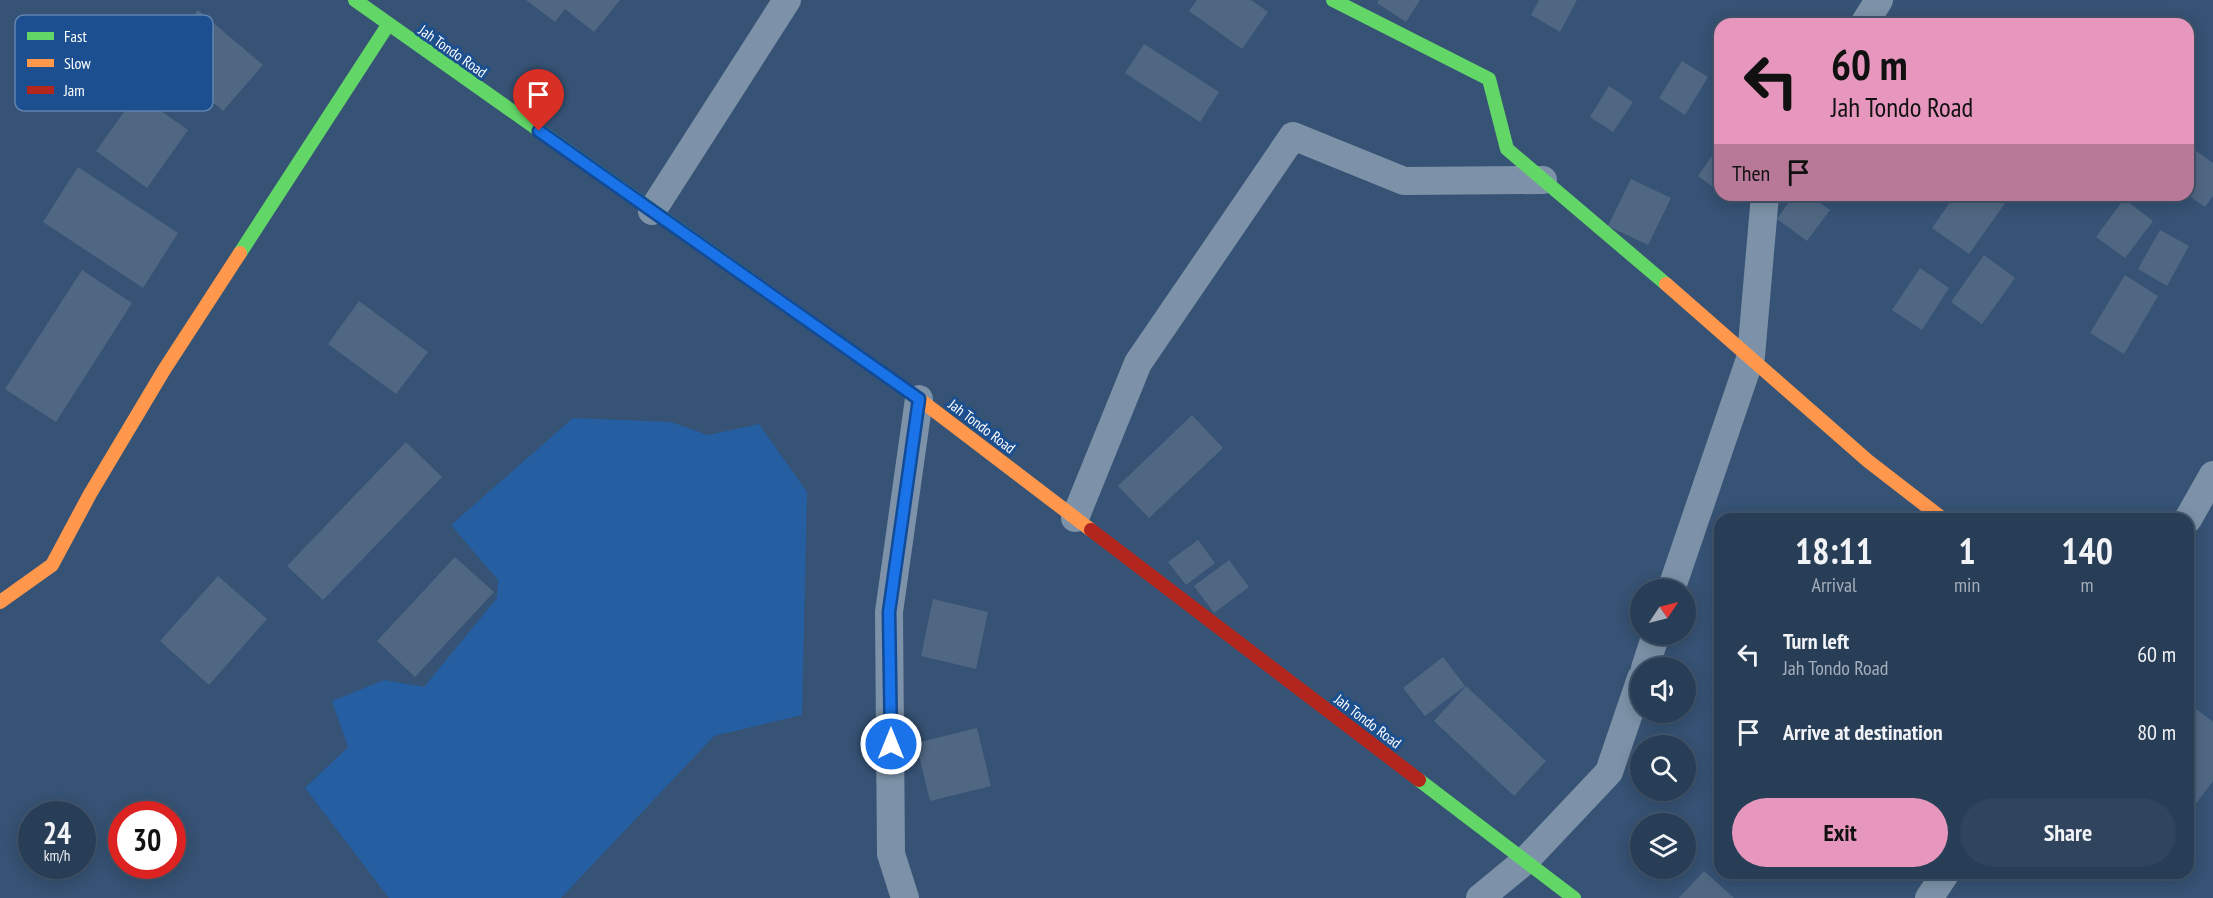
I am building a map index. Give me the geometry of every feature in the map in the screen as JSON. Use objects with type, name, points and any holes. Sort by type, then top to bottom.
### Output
[{"type":"street","name":"Jah Tondo Road","points":[[355,0],[919,399],[1574,898]]},
{"type":"street","points":[[652,211],[787,0]]},
{"type":"street","points":[[1334,0],[1489,79],[1507,149],[1750,356],[1868,461],[1935,513]]},
{"type":"street","points":[[1868,18],[1879,0]]},
{"type":"street","points":[[0,602],[52,565],[90,494],[164,370],[388,25]]},
{"type":"street","points":[[1075,518],[1138,363],[1293,135],[1404,181],[1543,180]]},
{"type":"street","points":[[1675,579],[1750,356],[1764,201]]},
{"type":"street","points":[[905,898],[891,854],[889,612],[919,399]]},
{"type":"street","points":[[2191,513],[2213,475]]},
{"type":"street","points":[[1480,898],[1525,861],[1609,772],[1630,710]]},
{"type":"street","points":[[1929,898],[1942,879]]},
{"type":"shaded area","points":[[573,418],[671,422],[708,435],[759,424],[807,492],[802,715],[714,736],[561,898],[389,898],[305,788],[348,747],[332,701],[384,680],[424,687],[497,598],[498,580],[451,525]]},
{"type":"building","points":[[526,0],[620,0],[594,32],[565,9],[555,22]]},
{"type":"building","points":[[1197,0],[1251,0],[1268,12],[1242,49],[1189,11]]},
{"type":"building","points":[[1379,0],[1420,0],[1406,22],[1377,3]]},
{"type":"building","points":[[1539,0],[1577,0],[1560,32],[1531,15]]},
{"type":"building","points":[[198,10],[204,15],[194,15]]},
{"type":"building","points":[[213,23],[263,65],[223,111],[213,102]]},
{"type":"building","points":[[1144,44],[1219,92],[1200,122],[1125,73]]},
{"type":"building","points":[[1682,61],[1708,77],[1685,115],[1659,98]]},
{"type":"building","points":[[1609,86],[1633,102],[1613,132],[1590,117]]},
{"type":"building","points":[[125,111],[161,111],[188,130],[147,188],[96,151]]},
{"type":"building","points":[[2194,149],[2213,163],[2213,196],[2205,207],[2194,199]]},
{"type":"building","points":[[1714,153],[1714,188],[1698,176]]},
{"type":"building","points":[[78,167],[178,233],[143,288],[43,222]]},
{"type":"building","points":[[1631,179],[1671,198],[1648,245],[1608,226]]},
{"type":"building","points":[[1790,201],[1817,201],[1830,210],[1807,241],[1777,219]]},
{"type":"building","points":[[1951,201],[2007,201],[1969,254],[1932,228]]},
{"type":"building","points":[[2123,201],[2127,201],[2153,221],[2125,258],[2096,237]]},
{"type":"building","points":[[2160,230],[2189,246],[2167,286],[2138,269]]},
{"type":"building","points":[[1984,255],[2015,278],[1982,324],[1951,302]]},
{"type":"building","points":[[1920,268],[1949,288],[1922,330],[1892,310]]},
{"type":"building","points":[[82,270],[132,303],[56,422],[5,389]]},
{"type":"building","points":[[2125,275],[2158,296],[2124,354],[2090,333]]},
{"type":"building","points":[[359,301],[428,352],[396,394],[328,344]]},
{"type":"building","points":[[1192,415],[1223,448],[1149,518],[1118,486]]},
{"type":"building","points":[[406,442],[442,477],[323,600],[287,566]]},
{"type":"building","points":[[1198,540],[1215,563],[1186,585],[1168,562]]},
{"type":"building","points":[[455,557],[494,592],[415,677],[377,641]]},
{"type":"building","points":[[1229,560],[1249,587],[1214,613],[1194,586]]},
{"type":"building","points":[[218,576],[267,619],[209,685],[160,641]]},
{"type":"building","points":[[933,599],[988,612],[976,669],[921,656]]},
{"type":"building","points":[[1443,657],[1465,686],[1425,716],[1403,688]]},
{"type":"building","points":[[1466,686],[1546,761],[1514,796],[1434,721]]},
{"type":"building","points":[[2194,707],[2213,722],[2213,781],[2195,805]]},
{"type":"building","points":[[977,728],[991,786],[930,801],[916,743]]},
{"type":"building","points":[[1704,871],[1734,898],[1679,898]]},
{"type":"traffic: fast","points":[[355,0],[748,278]]},
{"type":"traffic: fast","points":[[1333,0],[1489,79],[1507,149],[1666,284]]},
{"type":"traffic: fast","points":[[240,253],[388,25]]},
{"type":"traffic: fast","points":[[1419,780],[1574,898]]},
{"type":"traffic: slow","points":[[0,602],[52,565],[90,494],[164,370],[240,253]]},
{"type":"traffic: slow","points":[[748,278],[919,399],[1091,530]]},
{"type":"traffic: slow","points":[[1666,284],[1868,461],[1935,513]]},
{"type":"traffic: jam","points":[[1091,530],[1419,780]]},
{"type":"route","points":[[539,131],[919,399],[889,612],[891,744]]}]
